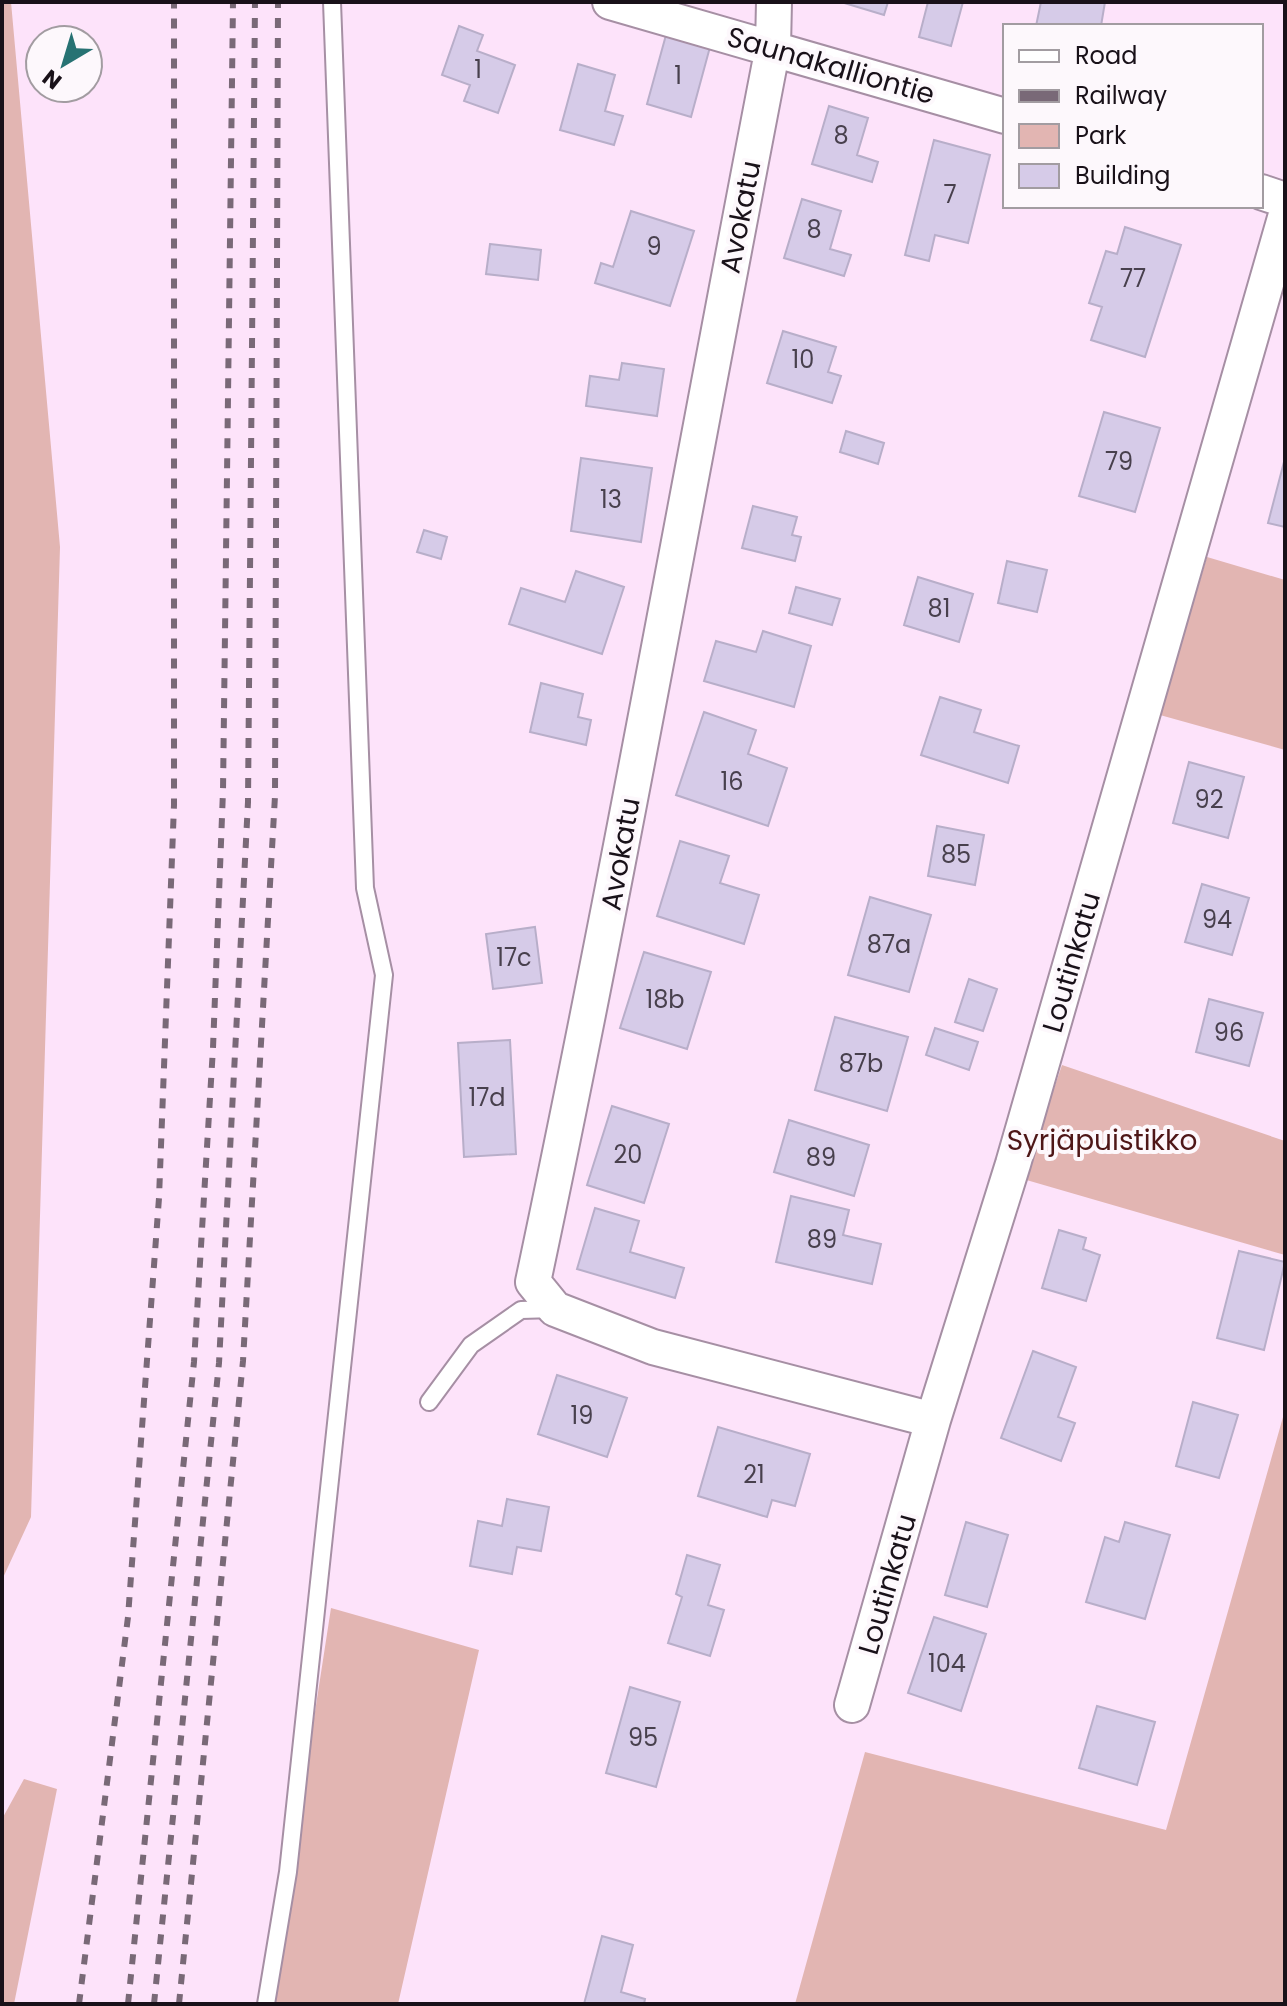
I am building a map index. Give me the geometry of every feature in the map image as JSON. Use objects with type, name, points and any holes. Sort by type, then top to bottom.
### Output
[{"type":"street","name":"Saunakalliontie","points":[[610,2],[1003,115]]},
{"type":"street","name":"Avokatu","points":[[555,1309],[533,1282],[590,1013],[773,47],[774,2]]},
{"type":"street","points":[[1263,193],[1285,200]]},
{"type":"street","name":"Loutinkatu","points":[[852,1705],[933,1420],[1013,1164],[1285,218]]},
{"type":"street","points":[[555,1309],[653,1347],[933,1420]]},
{"type":"lane","points":[[266,2004],[288,1872],[384,975],[365,888],[332,2]]},
{"type":"lane","points":[[429,1402],[471,1345],[521,1310],[555,1309]]},
{"type":"green space","points":[[2,2],[11,2],[60,547],[31,1517],[2,1580]]},
{"type":"green space","points":[[1207,557],[1285,580],[1285,750],[1160,715]]},
{"type":"green space","name":"Syrjäpuistikko","points":[[1062,1065],[1285,1141],[1285,1255],[1023,1179]]},
{"type":"green space","points":[[1285,1410],[1285,2004],[795,2004],[865,1752],[1166,1830]]},
{"type":"green space","points":[[331,1608],[479,1650],[398,2004],[270,2004]]},
{"type":"green space","points":[[24,1779],[57,1789],[14,2004],[2,2004],[2,1819]]},
{"type":"building","points":[[841,2],[888,2],[884,15]]},
{"type":"building","points":[[928,2],[963,2],[951,46],[919,37]]},
{"type":"building","points":[[1041,2],[1105,2],[1101,24],[1036,24]]},
{"type":"building","points":[[459,26],[483,35],[477,51],[515,65],[498,113],[464,101],[470,85],[442,75]]},
{"type":"building","points":[[666,35],[710,47],[691,117],[647,104]]},
{"type":"building","points":[[578,64],[615,75],[605,111],[623,116],[614,145],[560,130]]},
{"type":"building","points":[[829,106],[868,118],[857,155],[878,162],[872,182],[812,164]]},
{"type":"building","points":[[934,140],[990,155],[968,243],[935,235],[929,261],[905,255]]},
{"type":"building","points":[[802,199],[841,211],[830,249],[851,255],[844,276],[784,258]]},
{"type":"building","points":[[631,211],[694,231],[670,306],[595,283],[601,263],[613,267]]},
{"type":"building","points":[[1125,227],[1181,245],[1145,357],[1091,340],[1102,307],[1089,303],[1106,251],[1117,254]]},
{"type":"building","points":[[490,244],[541,250],[538,280],[486,274]]},
{"type":"building","points":[[783,331],[836,347],[828,372],[841,376],[832,403],[767,383]]},
{"type":"building","points":[[622,363],[664,369],[657,416],[586,406],[590,376],[619,380]]},
{"type":"building","points":[[1104,412],[1160,428],[1135,512],[1079,496]]},
{"type":"building","points":[[846,431],[884,443],[878,464],[840,452]]},
{"type":"building","points":[[581,458],[652,468],[641,542],[571,531]]},
{"type":"building","points":[[1285,458],[1285,527],[1268,523]]},
{"type":"building","points":[[753,506],[797,517],[792,535],[801,537],[795,561],[742,548]]},
{"type":"building","points":[[424,530],[447,537],[441,559],[417,552]]},
{"type":"building","points":[[1007,561],[1047,570],[1037,612],[998,603]]},
{"type":"building","points":[[576,571],[624,587],[602,654],[509,624],[521,588],[565,602]]},
{"type":"building","points":[[918,577],[973,594],[959,642],[904,625]]},
{"type":"building","points":[[796,587],[840,599],[832,625],[789,613]]},
{"type":"building","points":[[763,631],[811,646],[794,707],[704,681],[716,641],[756,652]]},
{"type":"building","points":[[541,683],[583,694],[578,717],[591,720],[586,745],[530,732]]},
{"type":"building","points":[[940,697],[981,710],[974,732],[1019,746],[1008,783],[921,755]]},
{"type":"building","points":[[704,712],[756,730],[748,754],[787,768],[768,826],[676,795]]},
{"type":"building","points":[[1189,762],[1244,777],[1228,838],[1173,823]]},
{"type":"building","points":[[937,826],[984,835],[975,885],[928,876]]},
{"type":"building","points":[[680,841],[729,856],[720,883],[759,895],[744,944],[657,916]]},
{"type":"building","points":[[1202,884],[1249,898],[1232,955],[1185,942]]},
{"type":"building","points":[[870,897],[931,915],[909,992],[848,975]]},
{"type":"building","points":[[535,927],[542,983],[493,989],[486,934]]},
{"type":"building","points":[[644,952],[711,972],[687,1049],[620,1028]]},
{"type":"building","points":[[969,979],[997,989],[983,1031],[955,1022]]},
{"type":"building","points":[[1209,999],[1263,1013],[1249,1066],[1196,1052]]},
{"type":"building","points":[[835,1017],[908,1037],[887,1111],[815,1090]]},
{"type":"building","points":[[935,1028],[978,1042],[969,1070],[926,1055]]},
{"type":"building","points":[[510,1040],[516,1154],[464,1157],[458,1043]]},
{"type":"building","points":[[612,1106],[669,1124],[644,1203],[587,1185]]},
{"type":"building","points":[[789,1120],[869,1145],[854,1196],[774,1172]]},
{"type":"building","points":[[791,1196],[849,1210],[843,1235],[881,1244],[872,1284],[776,1262]]},
{"type":"building","points":[[595,1208],[639,1221],[630,1252],[684,1268],[675,1298],[577,1269]]},
{"type":"building","points":[[1059,1230],[1086,1238],[1083,1249],[1100,1255],[1086,1301],[1042,1288]]},
{"type":"building","points":[[1239,1251],[1285,1262],[1264,1350],[1217,1338]]},
{"type":"building","points":[[1033,1351],[1076,1367],[1058,1417],[1075,1423],[1061,1461],[1001,1438]]},
{"type":"building","points":[[557,1375],[627,1398],[607,1457],[538,1434]]},
{"type":"building","points":[[1193,1402],[1238,1415],[1219,1478],[1176,1466]]},
{"type":"building","points":[[718,1427],[810,1454],[795,1506],[772,1500],[767,1517],[698,1496]]},
{"type":"building","points":[[507,1499],[549,1507],[541,1551],[517,1547],[512,1574],[470,1566],[478,1521],[502,1526]]},
{"type":"building","points":[[966,1522],[1008,1535],[987,1607],[945,1595]]},
{"type":"building","points":[[1125,1522],[1170,1535],[1145,1619],[1086,1602],[1105,1537],[1119,1542]]},
{"type":"building","points":[[687,1555],[720,1565],[708,1605],[724,1610],[710,1656],[668,1643],[682,1597],[676,1594]]},
{"type":"building","points":[[934,1617],[986,1634],[961,1711],[908,1693]]},
{"type":"building","points":[[630,1687],[680,1702],[656,1787],[606,1773]]},
{"type":"building","points":[[1097,1706],[1155,1722],[1137,1785],[1079,1768]]},
{"type":"building","points":[[602,1936],[633,1945],[621,1992],[645,1999],[644,2004],[584,2004]]},
{"type":"railway","points":[[79,2004],[128,1617],[159,1198],[174,805],[174,2]]},
{"type":"railway","points":[[128,2004],[194,1362],[213,1048],[223,791],[233,2]]},
{"type":"railway","points":[[154,2004],[219,1363],[248,802],[255,2]]},
{"type":"railway","points":[[179,2004],[243,1361],[275,796],[278,2]]}]
